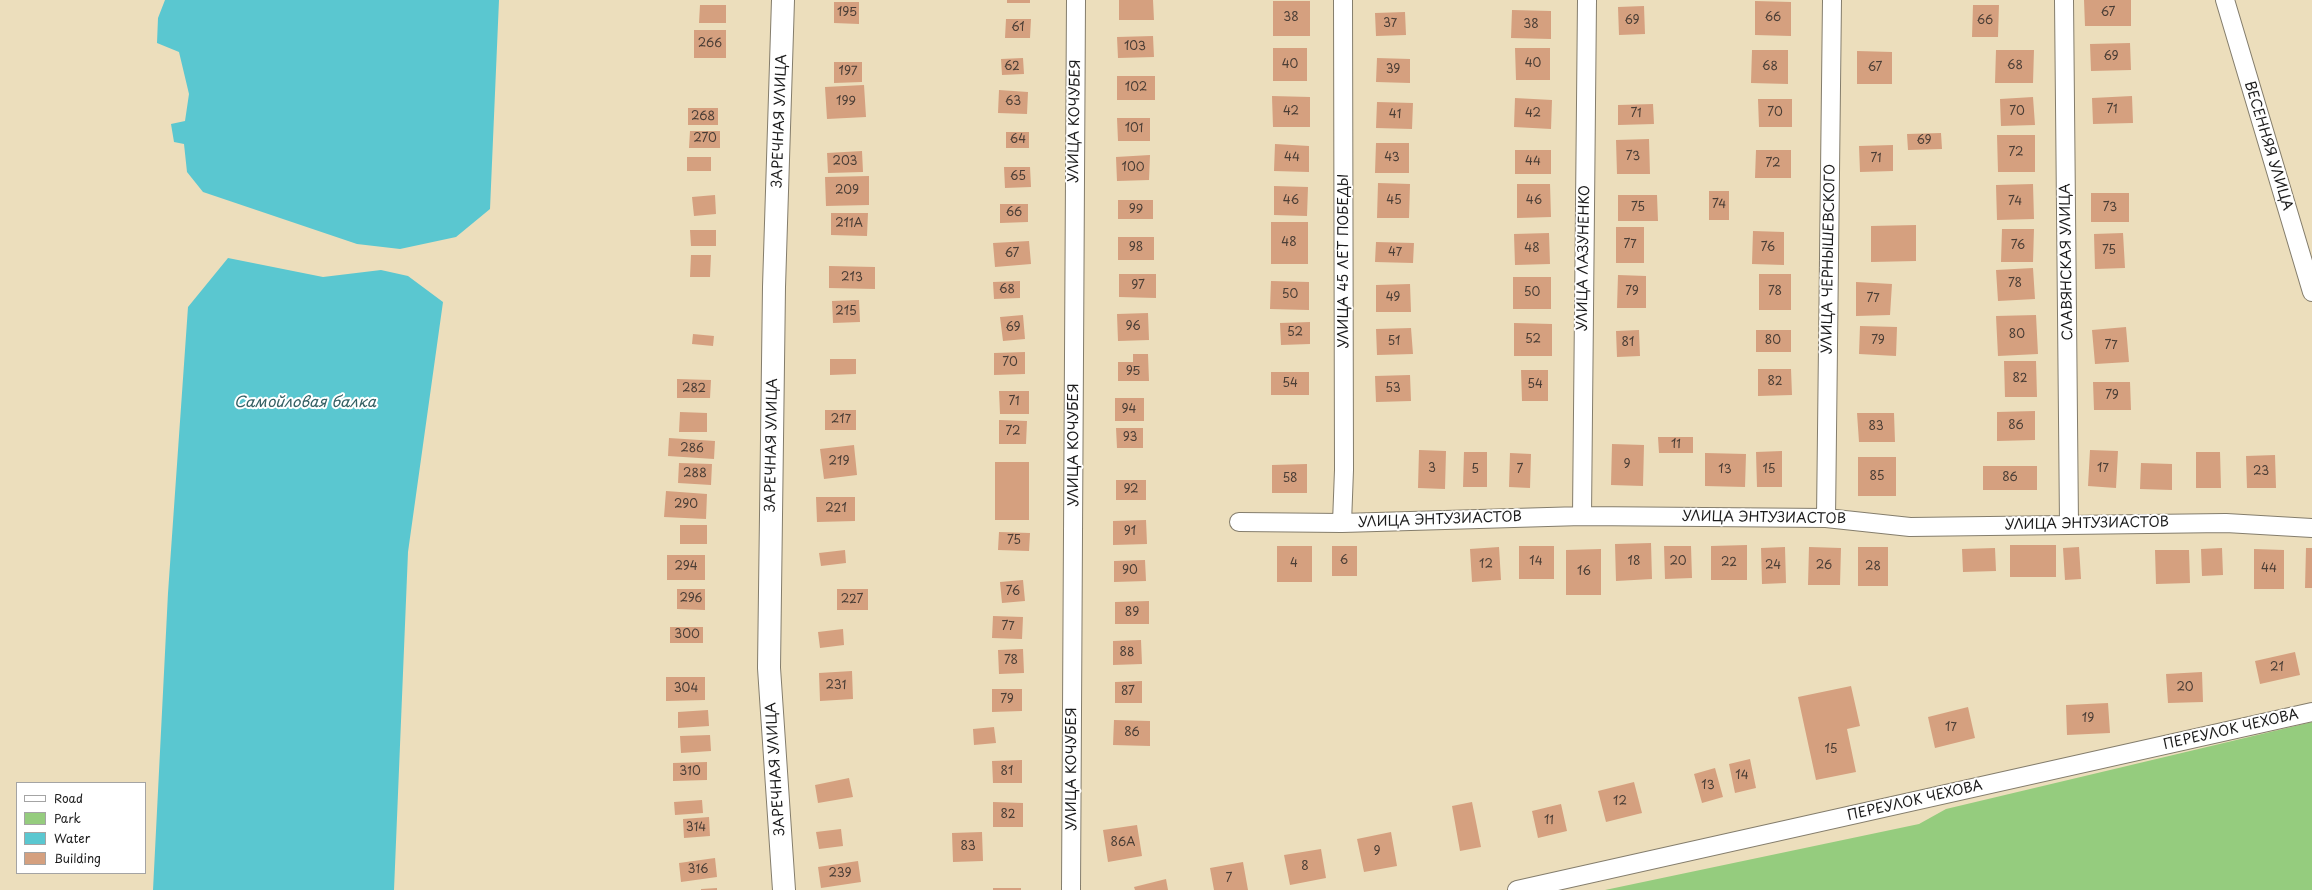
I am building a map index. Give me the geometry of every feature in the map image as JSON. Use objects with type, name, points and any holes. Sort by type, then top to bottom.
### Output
[{"type":"main road","name":"ЗАРЕЧНАЯ УЛИЦА","points":[[783,0],[774,287],[769,668],[784,890]]},
{"type":"street","name":"УЛИЦА КОЧУБЕЯ","points":[[1071,890],[1076,0]]},
{"type":"street","name":"УЛИЦА 45 ЛЕТ ПОБЕДЫ","points":[[1342,523],[1344,470],[1343,0]]},
{"type":"street","name":"УЛИЦА ЛАЗУНЕНКО","points":[[1582,516],[1586,0]]},
{"type":"street","name":"УЛИЦА ЧЕРНЫШЕВСКОГО","points":[[1826,518],[1832,0]]},
{"type":"street","name":"СЛАВЯНСКАЯ УЛИЦА","points":[[2064,0],[2070,524]]},
{"type":"street","name":"ВЕСЕННЯЯ УЛИЦА","points":[[2225,0],[2312,292]]},
{"type":"street","name":"УЛИЦА ЭНТУЗИАСТОВ","points":[[1239,522],[1342,523],[1582,516],[1826,518],[1910,527],[2226,523],[2312,528]]},
{"type":"street","name":"ПЕРЕУЛОК ЧЕХОВА","points":[[1517,890],[2312,712]]},
{"type":"green space","points":[[2312,722],[2312,890],[1605,890],[1919,824],[1946,809]]},
{"type":"water","points":[[165,0],[499,0],[490,209],[456,237],[400,249],[357,244],[203,192],[187,172],[184,144],[174,142],[171,124],[185,121],[189,94],[179,52],[157,43],[158,18]]},
{"type":"water","name":"Самойловая балка","points":[[228,258],[323,277],[381,270],[408,276],[443,302],[408,552],[394,890],[153,890],[168,593],[188,307]]},
{"type":"building","points":[[1007,0],[1030,0],[1030,3],[1007,3]]},
{"type":"building","points":[[1119,0],[1153,0],[1154,20],[1119,20]]},
{"type":"building","points":[[2084,0],[2131,0],[2131,26],[2085,26]]},
{"type":"building","points":[[1273,1],[1310,1],[1310,36],[1273,36]]},
{"type":"building","points":[[1755,1],[1791,2],[1791,36],[1755,35]]},
{"type":"building","points":[[834,2],[859,2],[859,24],[834,23]]},
{"type":"building","points":[[700,5],[726,5],[726,23],[699,23]]},
{"type":"building","points":[[1973,5],[1999,5],[1998,37],[1972,37]]},
{"type":"building","points":[[1644,6],[1645,34],[1619,35],[1618,7]]},
{"type":"building","points":[[1512,10],[1551,11],[1551,39],[1511,38]]},
{"type":"building","points":[[1405,12],[1406,35],[1376,36],[1375,13]]},
{"type":"building","points":[[1006,19],[1031,19],[1030,38],[1005,38]]},
{"type":"building","points":[[694,30],[726,30],[726,58],[694,58]]},
{"type":"building","points":[[1153,36],[1154,57],[1118,58],[1117,37]]},
{"type":"building","points":[[2130,43],[2131,70],[2091,71],[2090,44]]},
{"type":"building","points":[[1273,48],[1307,48],[1307,81],[1273,81]]},
{"type":"building","points":[[1515,48],[1550,48],[1550,80],[1516,80]]},
{"type":"building","points":[[1752,50],[1788,50],[1788,84],[1751,83]]},
{"type":"building","points":[[1996,50],[2034,50],[2033,83],[1995,83]]},
{"type":"building","points":[[1857,51],[1892,52],[1892,84],[1857,84]]},
{"type":"building","points":[[1023,58],[1024,74],[1002,75],[1001,59]]},
{"type":"building","points":[[1377,58],[1410,59],[1410,83],[1376,82]]},
{"type":"building","points":[[834,62],[862,62],[862,82],[834,83]]},
{"type":"building","points":[[1117,76],[1155,76],[1155,100],[1117,100]]},
{"type":"building","points":[[864,85],[866,117],[827,119],[825,87]]},
{"type":"building","points":[[999,90],[1028,92],[1027,114],[998,113]]},
{"type":"building","points":[[1272,96],[1310,97],[1310,127],[1273,127]]},
{"type":"building","points":[[2132,96],[2133,123],[2093,124],[2092,98]]},
{"type":"building","points":[[2033,97],[2035,125],[2001,126],[2000,99]]},
{"type":"building","points":[[1515,98],[1552,100],[1551,129],[1514,127]]},
{"type":"building","points":[[1758,99],[1792,99],[1792,127],[1759,127]]},
{"type":"building","points":[[1377,102],[1413,103],[1412,129],[1376,128]]},
{"type":"building","points":[[1653,104],[1654,124],[1618,125],[1618,105]]},
{"type":"building","points":[[688,108],[718,108],[718,125],[688,125]]},
{"type":"building","points":[[1117,118],[1150,118],[1150,141],[1118,141]]},
{"type":"building","points":[[690,131],[720,131],[720,148],[689,148]]},
{"type":"building","points":[[1006,132],[1029,132],[1029,148],[1006,148]]},
{"type":"building","points":[[1941,133],[1942,149],[1908,150],[1907,134]]},
{"type":"building","points":[[1997,135],[2035,135],[2035,172],[1998,172]]},
{"type":"building","points":[[1649,139],[1650,174],[1617,174],[1616,140]]},
{"type":"building","points":[[1376,143],[1409,143],[1409,173],[1375,173]]},
{"type":"building","points":[[1275,144],[1309,146],[1309,172],[1274,171]]},
{"type":"building","points":[[1893,145],[1893,171],[1860,172],[1859,146]]},
{"type":"building","points":[[1515,150],[1551,150],[1551,174],[1515,174]]},
{"type":"building","points":[[1756,150],[1791,150],[1791,178],[1755,178]]},
{"type":"building","points":[[862,151],[863,172],[828,173],[827,153]]},
{"type":"building","points":[[1150,155],[1149,180],[1117,181],[1116,157]]},
{"type":"building","points":[[687,157],[711,157],[711,171],[687,171]]},
{"type":"building","points":[[1004,167],[1030,167],[1031,187],[1005,188]]},
{"type":"building","points":[[869,176],[869,205],[826,206],[825,177]]},
{"type":"building","points":[[1378,183],[1410,184],[1409,218],[1377,218]]},
{"type":"building","points":[[1517,184],[1550,184],[1551,217],[1517,218]]},
{"type":"building","points":[[2033,184],[2034,219],[1997,220],[1996,185]]},
{"type":"building","points":[[1274,186],[1308,187],[1307,216],[1274,215]]},
{"type":"building","points":[[1709,191],[1729,191],[1729,220],[1709,220]]},
{"type":"building","points":[[2091,193],[2129,193],[2129,222],[2091,222]]},
{"type":"building","points":[[715,195],[716,214],[694,216],[692,197]]},
{"type":"building","points":[[1618,195],[1657,195],[1658,221],[1618,221]]},
{"type":"building","points":[[1118,200],[1153,200],[1153,219],[1118,219]]},
{"type":"building","points":[[1000,204],[1028,204],[1028,222],[1000,223]]},
{"type":"building","points":[[831,213],[868,213],[867,236],[831,235]]},
{"type":"building","points":[[1271,222],[1308,222],[1308,264],[1271,264]]},
{"type":"building","points":[[1916,225],[1916,261],[1871,262],[1871,226]]},
{"type":"building","points":[[1616,227],[1644,227],[1644,263],[1616,263]]},
{"type":"building","points":[[2002,229],[2034,229],[2033,262],[2001,262]]},
{"type":"building","points":[[690,230],[716,230],[716,246],[691,246]]},
{"type":"building","points":[[1753,231],[1784,232],[1784,265],[1752,264]]},
{"type":"building","points":[[1549,233],[1550,264],[1515,265],[1514,234]]},
{"type":"building","points":[[2123,233],[2125,268],[2095,269],[2094,234]]},
{"type":"building","points":[[1118,237],[1154,237],[1154,260],[1118,260]]},
{"type":"building","points":[[1029,241],[1031,264],[995,267],[993,243]]},
{"type":"building","points":[[1376,242],[1414,243],[1413,263],[1375,262]]},
{"type":"building","points":[[691,255],[711,255],[710,277],[690,277]]},
{"type":"building","points":[[829,266],[875,267],[875,289],[829,288]]},
{"type":"building","points":[[2033,268],[2035,299],[1998,301],[1996,270]]},
{"type":"building","points":[[1119,274],[1156,274],[1156,298],[1119,297]]},
{"type":"building","points":[[1759,274],[1791,274],[1791,310],[1759,310]]},
{"type":"building","points":[[1618,275],[1646,276],[1646,308],[1617,308]]},
{"type":"building","points":[[1513,277],[1551,277],[1551,309],[1513,309]]},
{"type":"building","points":[[1020,281],[1020,298],[994,299],[993,282]]},
{"type":"building","points":[[1271,281],[1309,282],[1309,310],[1270,309]]},
{"type":"building","points":[[1856,282],[1892,284],[1890,315],[1856,316]]},
{"type":"building","points":[[1410,284],[1411,312],[1376,312],[1376,285]]},
{"type":"building","points":[[859,300],[860,322],[833,323],[832,301]]},
{"type":"building","points":[[1148,313],[1149,340],[1118,341],[1117,314]]},
{"type":"building","points":[[1023,315],[1025,339],[1003,341],[1000,317]]},
{"type":"building","points":[[2036,315],[2038,354],[1998,356],[1996,316]]},
{"type":"building","points":[[1310,322],[1310,344],[1281,345],[1280,323]]},
{"type":"building","points":[[1514,323],[1552,324],[1552,356],[1514,356]]},
{"type":"building","points":[[1860,326],[1897,327],[1896,356],[1859,354]]},
{"type":"building","points":[[2126,327],[2129,362],[2095,364],[2092,330]]},
{"type":"building","points":[[1411,328],[1413,354],[1377,355],[1376,329]]},
{"type":"building","points":[[1639,330],[1640,356],[1617,357],[1616,331]]},
{"type":"building","points":[[1756,330],[1791,330],[1791,352],[1756,352]]},
{"type":"building","points":[[693,334],[714,336],[713,346],[692,344]]},
{"type":"building","points":[[1025,352],[1025,374],[994,375],[994,353]]},
{"type":"building","points":[[1133,354],[1148,354],[1149,381],[1118,381],[1118,362],[1133,362]]},
{"type":"building","points":[[830,359],[856,359],[856,374],[830,375]]},
{"type":"building","points":[[2004,361],[2036,361],[2037,397],[2005,397]]},
{"type":"building","points":[[1758,369],[1791,369],[1792,395],[1758,396]]},
{"type":"building","points":[[1521,370],[1548,370],[1548,401],[1522,401]]},
{"type":"building","points":[[1271,372],[1309,372],[1309,395],[1271,395]]},
{"type":"building","points":[[1410,375],[1411,401],[1376,402],[1375,376]]},
{"type":"building","points":[[677,379],[711,380],[710,398],[677,398]]},
{"type":"building","points":[[2093,382],[2130,382],[2131,410],[2094,410]]},
{"type":"building","points":[[999,391],[1029,391],[1029,414],[1000,414]]},
{"type":"building","points":[[1115,398],[1144,398],[1144,421],[1115,421]]},
{"type":"building","points":[[825,410],[856,410],[856,430],[825,430]]},
{"type":"building","points":[[2035,411],[2035,440],[1997,441],[1997,412]]},
{"type":"building","points":[[680,412],[707,413],[707,432],[679,432]]},
{"type":"building","points":[[1857,413],[1894,413],[1895,442],[1859,442]]},
{"type":"building","points":[[999,420],[1027,421],[1026,444],[999,444]]},
{"type":"building","points":[[1116,428],[1143,428],[1143,448],[1117,448]]},
{"type":"building","points":[[1658,437],[1693,437],[1693,453],[1659,453]]},
{"type":"building","points":[[669,438],[715,441],[714,459],[668,456]]},
{"type":"building","points":[[1612,444],[1644,445],[1643,486],[1611,485]]},
{"type":"building","points":[[854,445],[857,475],[824,479],[820,449]]},
{"type":"building","points":[[1419,450],[1446,451],[1445,489],[1418,488]]},
{"type":"building","points":[[2090,450],[2118,451],[2116,488],[2088,486]]},
{"type":"building","points":[[1782,451],[1782,487],[1757,487],[1756,452]]},
{"type":"building","points":[[1464,452],[1487,452],[1487,487],[1463,487]]},
{"type":"building","points":[[2196,452],[2220,452],[2221,488],[2196,488]]},
{"type":"building","points":[[1510,453],[1531,454],[1530,488],[1509,487]]},
{"type":"building","points":[[1705,453],[1746,454],[1745,487],[1705,486]]},
{"type":"building","points":[[2275,455],[2276,488],[2247,488],[2246,456]]},
{"type":"building","points":[[1858,457],[1896,457],[1896,496],[1858,496]]},
{"type":"building","points":[[995,462],[1029,462],[1029,520],[995,520]]},
{"type":"building","points":[[679,463],[712,464],[711,485],[678,483]]},
{"type":"building","points":[[2141,463],[2172,464],[2172,490],[2140,489]]},
{"type":"building","points":[[1307,464],[1307,493],[1272,493],[1272,465]]},
{"type":"building","points":[[1983,466],[2037,466],[2037,490],[1983,490]]},
{"type":"building","points":[[1116,480],[1146,480],[1146,500],[1116,500]]},
{"type":"building","points":[[666,491],[707,494],[706,519],[664,517]]},
{"type":"building","points":[[816,497],[855,497],[855,521],[817,522]]},
{"type":"building","points":[[1146,520],[1147,544],[1113,545],[1113,521]]},
{"type":"building","points":[[680,525],[707,525],[707,544],[680,544]]},
{"type":"building","points":[[999,532],[1030,533],[1029,551],[998,550]]},
{"type":"building","points":[[1651,543],[1652,579],[1616,581],[1615,544]]},
{"type":"building","points":[[1747,545],[1747,580],[1711,580],[1711,546]]},
{"type":"building","points":[[2010,545],[2056,545],[2056,577],[2010,577]]},
{"type":"building","points":[[1277,546],[1312,546],[1312,582],[1277,582]]},
{"type":"building","points":[[1332,546],[1357,546],[1357,576],[1332,576]]},
{"type":"building","points":[[1519,546],[1554,546],[1554,579],[1519,579]]},
{"type":"building","points":[[1664,546],[1691,546],[1692,578],[1665,579]]},
{"type":"building","points":[[1499,547],[1501,580],[1472,582],[1470,549]]},
{"type":"building","points":[[1785,547],[1786,583],[1762,584],[1761,548]]},
{"type":"building","points":[[1809,547],[1841,548],[1840,585],[1808,585]]},
{"type":"building","points":[[1858,547],[1888,547],[1888,586],[1858,586]]},
{"type":"building","points":[[2079,547],[2081,579],[2065,580],[2063,548]]},
{"type":"building","points":[[1995,548],[1996,571],[1963,572],[1962,549]]},
{"type":"building","points":[[2222,548],[2223,575],[2202,576],[2201,549]]},
{"type":"building","points":[[2306,548],[2312,548],[2312,588],[2305,588]]},
{"type":"building","points":[[1601,549],[1601,595],[1566,595],[1566,550]]},
{"type":"building","points":[[2254,549],[2284,550],[2284,589],[2254,589]]},
{"type":"building","points":[[845,550],[846,563],[821,566],[819,553]]},
{"type":"building","points":[[2155,550],[2189,550],[2190,583],[2156,584]]},
{"type":"building","points":[[667,555],[705,555],[705,580],[667,580]]},
{"type":"building","points":[[1145,560],[1146,581],[1114,582],[1114,561]]},
{"type":"building","points":[[1023,580],[1025,601],[1002,603],[1000,582]]},
{"type":"building","points":[[677,589],[705,589],[705,610],[677,609]]},
{"type":"building","points":[[837,589],[868,589],[868,610],[837,610]]},
{"type":"building","points":[[1149,601],[1149,624],[1115,624],[1115,602]]},
{"type":"building","points":[[993,616],[1023,617],[1022,639],[992,638]]},
{"type":"building","points":[[670,627],[703,627],[703,643],[670,643]]},
{"type":"building","points":[[843,629],[844,645],[820,648],[818,632]]},
{"type":"building","points":[[1141,640],[1142,664],[1113,665],[1113,641]]},
{"type":"building","points":[[1023,649],[1024,673],[999,674],[998,650]]},
{"type":"building","points":[[2295,652],[2300,675],[2260,684],[2255,661]]},
{"type":"building","points":[[852,671],[853,699],[820,701],[819,673]]},
{"type":"building","points":[[2202,672],[2203,702],[2168,703],[2166,674]]},
{"type":"building","points":[[666,677],[705,677],[705,700],[666,701]]},
{"type":"building","points":[[1142,681],[1142,703],[1115,703],[1115,682]]},
{"type":"building","points":[[1851,686],[1860,726],[1847,729],[1856,772],[1816,780],[1798,697]]},
{"type":"building","points":[[992,689],[1022,689],[1022,711],[992,712]]},
{"type":"building","points":[[2108,703],[2110,733],[2067,735],[2066,705]]},
{"type":"building","points":[[1968,707],[1975,738],[1935,748],[1928,717]]},
{"type":"building","points":[[708,710],[709,726],[678,728],[678,712]]},
{"type":"building","points":[[1114,720],[1150,721],[1150,746],[1113,745]]},
{"type":"building","points":[[994,727],[996,743],[974,745],[973,729]]},
{"type":"building","points":[[710,735],[711,751],[681,753],[680,736]]},
{"type":"building","points":[[1750,759],[1756,788],[1735,793],[1729,764]]},
{"type":"building","points":[[1022,760],[1022,783],[993,783],[992,761]]},
{"type":"building","points":[[707,762],[707,780],[673,781],[673,763]]},
{"type":"building","points":[[1715,768],[1723,797],[1702,803],[1694,774]]},
{"type":"building","points":[[849,778],[853,797],[818,803],[815,785]]},
{"type":"building","points":[[1634,782],[1642,813],[1606,822],[1598,791]]},
{"type":"building","points":[[702,800],[703,813],[675,815],[674,802]]},
{"type":"building","points":[[993,802],[1023,803],[1023,827],[993,827]]},
{"type":"building","points":[[1472,802],[1481,847],[1460,851],[1452,806]]},
{"type":"building","points":[[1561,804],[1567,831],[1538,838],[1532,811]]},
{"type":"building","points":[[709,817],[710,836],[684,838],[683,819]]},
{"type":"building","points":[[1137,825],[1142,856],[1108,862],[1103,830]]},
{"type":"building","points":[[841,829],[843,846],[819,849],[816,832]]},
{"type":"building","points":[[982,832],[983,861],[953,862],[952,833]]},
{"type":"building","points":[[1391,832],[1397,866],[1364,872],[1357,839]]},
{"type":"building","points":[[1321,849],[1326,878],[1290,885],[1284,855]]},
{"type":"building","points":[[715,858],[717,877],[681,882],[679,863]]},
{"type":"building","points":[[858,861],[861,882],[821,888],[818,867]]},
{"type":"building","points":[[1243,862],[1248,890],[1214,890],[1210,868]]},
{"type":"building","points":[[1166,879],[1168,890],[1135,890],[1134,887]]},
{"type":"building","points":[[717,888],[717,890],[701,890],[701,889]]},
{"type":"building","points":[[993,888],[1021,888],[1021,890],[993,890]]}]
